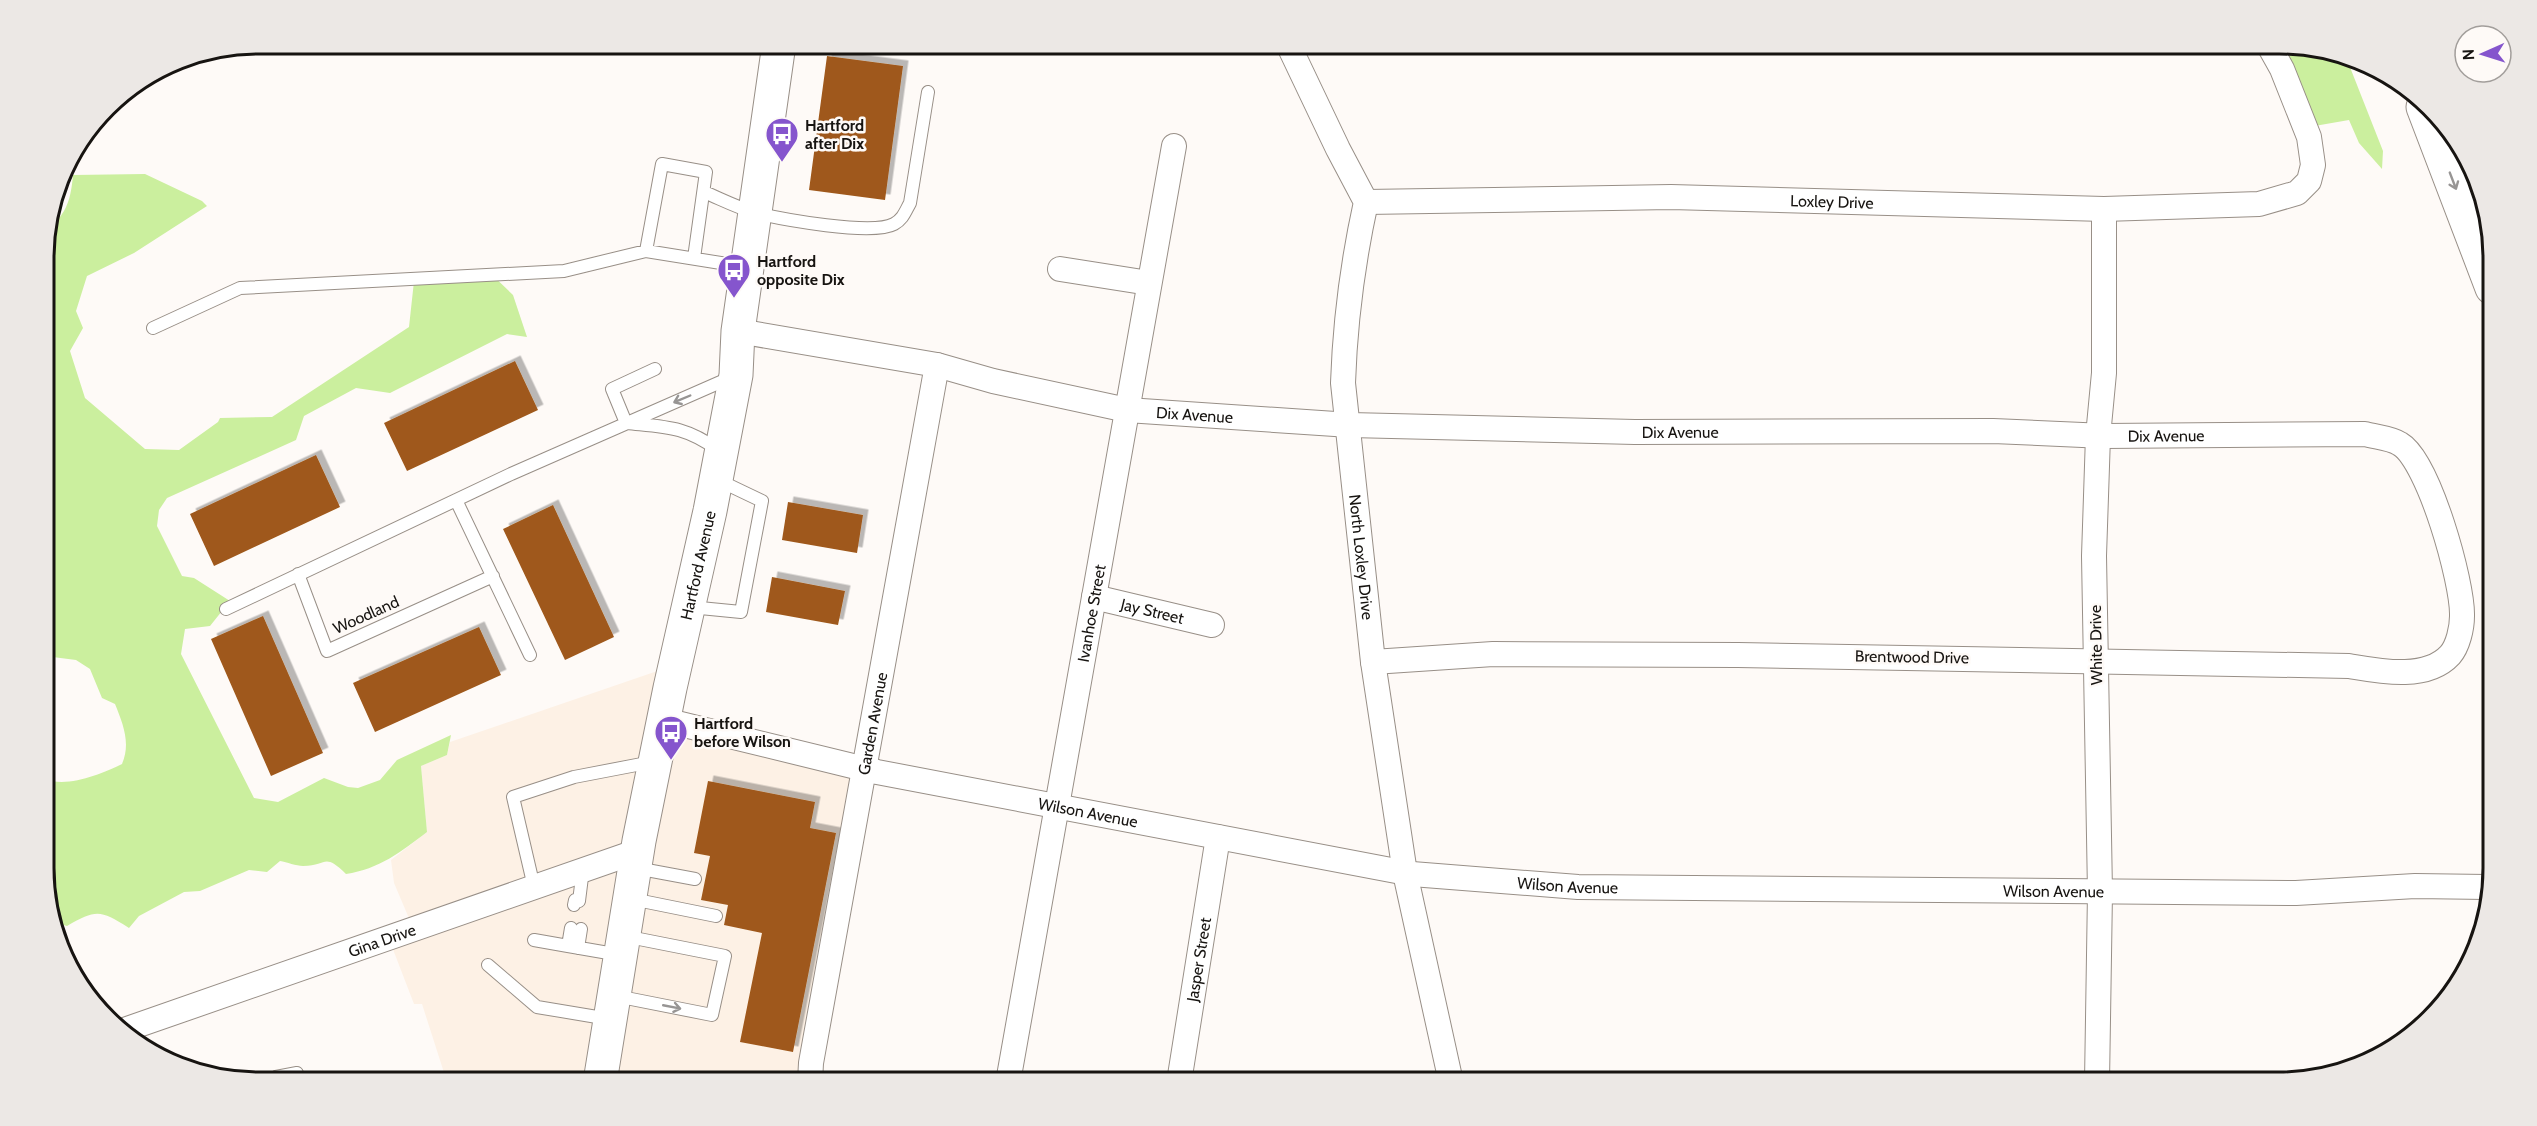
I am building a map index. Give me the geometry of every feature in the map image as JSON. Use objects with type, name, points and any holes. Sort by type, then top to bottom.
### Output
[{"type":"main road","name":"Hartford Avenue","points":[[602,1072],[656,761],[719,466],[736,375],[738,331],[778,54]]},
{"type":"main road","points":[[2428,119],[2483,264]]},
{"type":"street","points":[[1293,54],[1366,202]]},
{"type":"street","name":"Loxley Drive","points":[[1366,202],[1671,197],[2104,209],[2259,204],[2297,193],[2309,181],[2313,165],[2309,137],[2282,69],[2274,54]]},
{"type":"street","name":"Ivanhoe Street","points":[[1010,1072],[1174,146]]},
{"type":"street","name":"North Loxley Drive","points":[[1366,202],[1358,240],[1344,347],[1343,383],[1350,425],[1373,662],[1405,873],[1449,1072]]},
{"type":"street","name":"White Drive","points":[[2097,1072],[2100,892],[2094,556],[2098,436],[2104,374],[2104,209]]},
{"type":"street","points":[[1060,269],[1149,283]]},
{"type":"street","name":"Dix Avenue","points":[[738,331],[938,365],[993,381],[1127,410],[1350,425],[1635,432],[1993,431],[2098,436],[2365,434],[2400,443],[2419,467],[2432,497],[2456,567],[2462,618],[2457,642],[2448,657]]},
{"type":"street","name":"Garden Avenue","points":[[811,1072],[938,365]]},
{"type":"street","name":"Jay Street","points":[[1094,597],[1212,625]]},
{"type":"street","name":"Brentwood Drive","points":[[1373,662],[1493,654],[1893,656],[2349,666],[2384,672],[2417,670],[2448,657]]},
{"type":"street","name":"Wilson Avenue","points":[[664,720],[866,768],[1405,873],[1578,887],[2296,892],[2415,886],[2482,886]]},
{"type":"street","name":"Jasper Street","points":[[1181,1072],[1218,837]]},
{"type":"street","name":"Gina Drive","points":[[131,1028],[584,869],[635,872]]},
{"type":"lane","points":[[704,192],[755,213],[869,229],[892,225],[903,218],[910,203],[928,92]]},
{"type":"lane","points":[[646,250],[662,164],[706,172],[694,258]]},
{"type":"lane","points":[[153,328],[240,288],[564,271],[646,250],[747,267]]},
{"type":"lane","points":[[626,423],[612,389],[655,369]]},
{"type":"lane","points":[[226,609],[456,500],[736,375]]},
{"type":"lane","points":[[626,423],[673,428],[699,436],[719,466],[762,501],[741,612],[688,607]]},
{"type":"lane","points":[[456,500],[530,655]]},
{"type":"lane","name":"Woodland","points":[[298,574],[327,651],[493,576]]},
{"type":"lane","points":[[534,887],[513,797],[574,777],[656,761]]},
{"type":"lane","points":[[579,904],[584,869]]},
{"type":"lane","points":[[635,872],[695,879]]},
{"type":"lane","points":[[635,872],[716,916]]},
{"type":"lane","points":[[573,947],[576,929]]},
{"type":"lane","points":[[488,965],[537,1007],[613,1007],[712,1015],[725,956],[622,946],[573,947],[534,940]]},
{"type":"shaded area","points":[[669,667],[664,715],[854,765],[818,1072],[444,1072],[422,1004],[414,1004],[389,939],[411,923],[394,883],[391,860],[427,832],[421,766],[447,755],[450,742]]},
{"type":"green space","points":[[2282,54],[2319,58],[2350,67],[2383,151],[2382,169],[2359,143],[2349,120],[2303,128]]},
{"type":"green space","points":[[145,174],[202,201],[207,206],[134,253],[87,276],[76,311],[83,328],[70,351],[85,398],[145,449],[179,450],[218,422],[220,418],[272,417],[409,327],[415,272],[487,270],[513,295],[527,337],[507,334],[390,393],[356,388],[304,416],[296,440],[167,498],[159,510],[157,526],[182,576],[194,578],[230,601],[210,626],[185,629],[181,654],[254,798],[278,802],[324,778],[348,787],[358,788],[380,780],[397,760],[451,735],[447,755],[421,766],[427,832],[389,859],[358,872],[346,874],[329,862],[303,866],[280,861],[267,872],[249,870],[200,891],[184,892],[139,916],[129,928],[105,915],[98,914],[92,914],[67,926],[62,925],[56,895],[54,781],[74,781],[114,768],[122,764],[126,749],[123,726],[115,704],[102,698],[90,669],[76,660],[54,657],[54,244],[58,219],[66,207],[73,175]]},
{"type":"building","points":[[827,56],[903,66],[885,200],[809,190]]},
{"type":"building","points":[[515,361],[538,410],[407,471],[384,423]]},
{"type":"building","points":[[316,455],[340,507],[214,566],[190,514]]},
{"type":"building","points":[[788,502],[863,515],[857,553],[782,540]]},
{"type":"building","points":[[553,505],[614,637],[565,660],[503,529]]},
{"type":"building","points":[[772,577],[845,591],[838,625],[766,612]]},
{"type":"building","points":[[263,616],[323,753],[271,776],[211,639]]},
{"type":"building","points":[[479,627],[501,675],[375,732],[353,683]]},
{"type":"building","points":[[708,781],[815,802],[810,828],[836,833],[793,1052],[740,1042],[762,933],[724,925],[728,905],[701,900],[710,856],[694,853]]},
{"type":"place","name":"Hartford after Dix","points":[[782,163]]},
{"type":"place","name":"Hartford opposite Dix","points":[[734,299]]},
{"type":"place","name":"Hartford before Wilson","points":[[671,761]]}]
